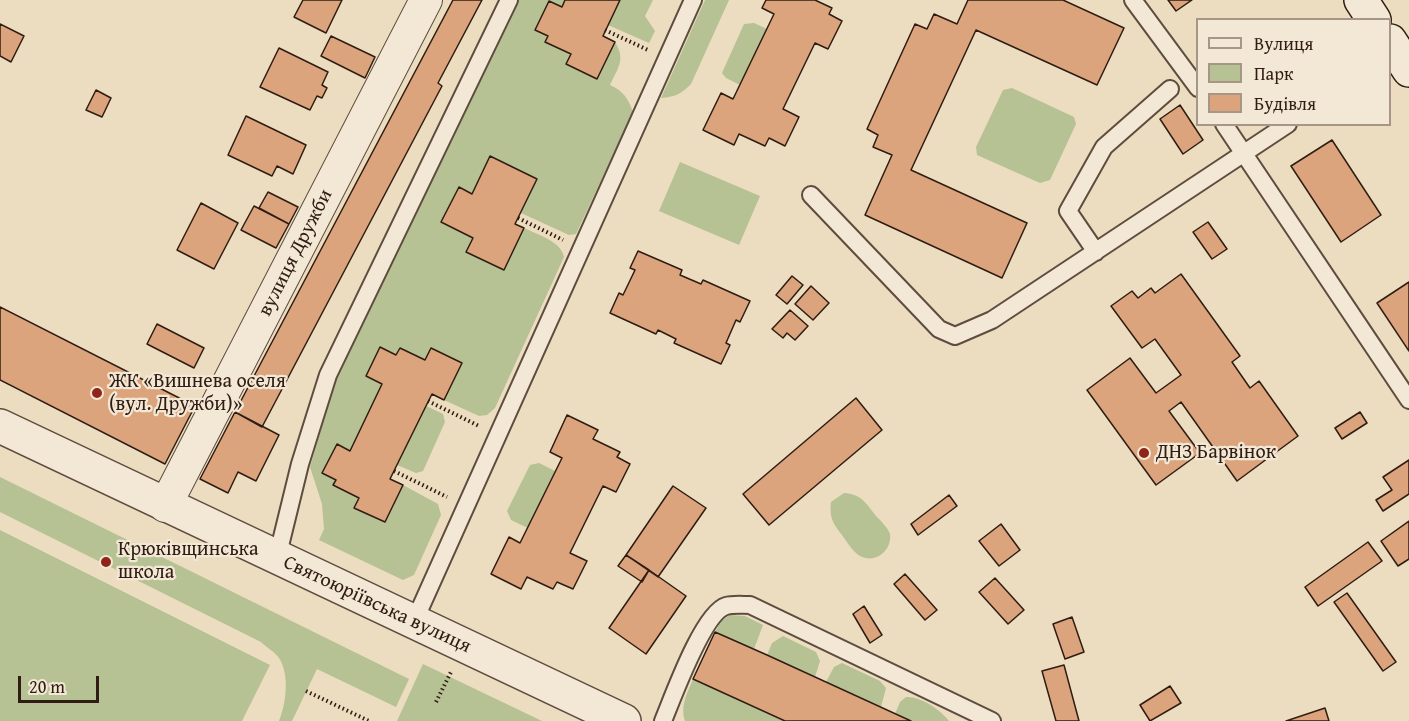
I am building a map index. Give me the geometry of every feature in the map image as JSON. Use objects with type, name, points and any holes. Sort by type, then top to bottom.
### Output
[{"type":"street","name":"вулиця Дружби","points":[[165,506],[426,0]]},
{"type":"street","points":[[1361,0],[1373,18]]},
{"type":"street","name":"Святоюріївська вулиця","points":[[0,426],[165,506],[624,721]]},
{"type":"lane","points":[[277,558],[300,464],[328,375],[509,0]]},
{"type":"lane","points":[[414,622],[693,0]]},
{"type":"lane","points":[[1133,0],[1196,87]]},
{"type":"lane","points":[[1095,252],[1068,211],[1104,147],[1170,88]]},
{"type":"lane","points":[[1225,126],[1409,400]]},
{"type":"lane","points":[[811,195],[939,329],[955,336],[992,320],[1285,126]]},
{"type":"lane","points":[[663,721],[709,619],[725,606],[750,605],[992,721]]},
{"type":"path","points":[[605,30],[666,59]]},
{"type":"path","points":[[518,218],[581,249]]},
{"type":"path","points":[[428,401],[498,435]]},
{"type":"path","points":[[394,471],[466,507]]},
{"type":"path","points":[[436,702],[452,670]]},
{"type":"path","points":[[306,691],[369,721]]},
{"type":"green space","points":[[517,0],[565,0],[562,7],[549,1],[535,30],[548,36],[545,42],[571,54],[597,79],[615,42],[620,59],[610,85],[624,96],[633,112],[576,234],[569,235],[521,213],[537,179],[491,156],[472,194],[459,187],[442,222],[473,238],[466,252],[503,270],[524,228],[554,243],[562,251],[564,257],[495,408],[487,415],[479,416],[444,400],[461,363],[425,360],[400,348],[396,355],[366,376],[382,384],[350,451],[337,445],[323,473],[336,480],[333,485],[359,498],[354,508],[384,522],[403,485],[438,504],[441,515],[414,575],[403,580],[319,540],[324,529],[322,504],[310,467],[336,379]]},
{"type":"green space","points":[[620,0],[653,0],[645,16],[655,31],[649,43],[608,25]]},
{"type":"green space","points":[[705,0],[729,0],[691,84],[678,94],[661,98]]},
{"type":"green space","points":[[754,23],[767,29],[740,85],[726,78],[722,73],[744,24]]},
{"type":"green space","points":[[1012,88],[1074,117],[1076,124],[1050,180],[1040,183],[977,155],[976,147],[1003,90]]},
{"type":"green space","points":[[680,162],[760,196],[739,245],[659,211]]},
{"type":"green space","points":[[426,406],[443,414],[445,422],[423,471],[416,473],[397,465]]},
{"type":"green space","points":[[539,463],[555,471],[528,528],[511,520],[507,511],[530,465]]},
{"type":"green space","points":[[0,477],[409,679],[396,707],[317,669],[292,721],[279,721],[284,706],[286,681],[279,658],[273,652],[261,642],[0,512]]},
{"type":"green space","points":[[844,493],[855,495],[863,500],[889,532],[888,546],[877,557],[866,558],[857,554],[834,524],[831,516],[831,502]]},
{"type":"green space","points":[[0,530],[270,665],[242,721],[0,721]]},
{"type":"green space","points":[[730,615],[745,616],[763,625],[754,649],[715,632],[721,621]]},
{"type":"green space","points":[[783,636],[816,652],[820,661],[815,677],[767,655],[772,643]]},
{"type":"green space","points":[[842,663],[880,681],[886,688],[881,707],[826,682],[834,667]]},
{"type":"green space","points":[[423,664],[542,721],[397,721]]},
{"type":"green space","points":[[693,679],[785,721],[685,721],[684,705]]},
{"type":"green space","points":[[906,697],[930,704],[949,721],[911,721],[895,714],[900,702]]},
{"type":"building","points":[[303,0],[342,0],[326,33],[294,17]]},
{"type":"building","points":[[453,0],[482,0],[438,83],[442,86],[262,427],[235,412]]},
{"type":"building","points":[[565,0],[620,0],[603,36],[615,42],[597,79],[566,64],[571,54],[545,42],[548,36],[535,30],[549,1],[562,7]]},
{"type":"building","points":[[766,0],[815,0],[832,8],[829,14],[842,21],[828,49],[815,43],[783,109],[799,117],[785,146],[769,138],[765,146],[739,134],[734,145],[703,130],[721,93],[733,99],[774,14],[762,8]]},
{"type":"building","points":[[968,0],[1063,0],[1124,28],[1097,85],[976,30],[911,170],[1027,223],[1002,278],[865,215],[892,155],[873,147],[878,135],[867,129],[915,24],[927,29],[934,14],[957,24]]},
{"type":"building","points":[[1168,0],[1192,0],[1176,11]]},
{"type":"building","points":[[0,24],[24,36],[11,62],[0,56]]},
{"type":"building","points":[[331,36],[375,57],[365,78],[321,56]]},
{"type":"building","points":[[279,48],[328,72],[322,85],[327,88],[322,98],[317,96],[310,110],[260,87]]},
{"type":"building","points":[[96,90],[111,98],[102,117],[86,110]]},
{"type":"building","points":[[1180,105],[1203,140],[1183,154],[1160,119]]},
{"type":"building","points":[[246,116],[306,145],[293,174],[277,166],[272,176],[228,155]]},
{"type":"building","points":[[1332,140],[1381,215],[1341,242],[1291,166]]},
{"type":"building","points":[[490,156],[537,179],[515,224],[524,228],[504,270],[466,252],[473,238],[441,222],[459,187],[472,194]]},
{"type":"building","points":[[268,192],[298,207],[289,224],[259,208]]},
{"type":"building","points":[[201,203],[238,223],[214,269],[177,250]]},
{"type":"building","points":[[254,206],[289,224],[276,248],[241,230]]},
{"type":"building","points":[[1208,222],[1227,249],[1212,259],[1193,232]]},
{"type":"building","points":[[638,251],[682,270],[680,275],[701,284],[703,280],[750,301],[740,322],[736,320],[726,343],[730,345],[721,364],[674,343],[676,339],[658,330],[656,334],[610,313],[619,293],[623,295],[635,270],[630,268]]},
{"type":"building","points":[[1181,274],[1240,356],[1232,362],[1250,388],[1259,381],[1298,436],[1237,481],[1181,402],[1169,411],[1200,453],[1156,485],[1087,390],[1130,358],[1156,393],[1181,375],[1155,339],[1142,348],[1111,306],[1132,291],[1138,298],[1151,288],[1155,293]]},
{"type":"building","points":[[792,276],[803,285],[787,304],[776,295]]},
{"type":"building","points":[[1409,282],[1409,351],[1377,303]]},
{"type":"building","points":[[811,286],[829,303],[813,320],[795,304]]},
{"type":"building","name":"ЖК «Вишнева оселя (вул. Дружби)»","points":[[0,307],[195,406],[165,464],[0,380]]},
{"type":"building","points":[[790,310],[808,326],[795,340],[787,333],[783,338],[772,329]]},
{"type":"building","points":[[157,324],[204,348],[194,368],[147,344]]},
{"type":"building","points":[[380,347],[396,355],[400,348],[425,360],[431,348],[462,363],[444,400],[432,394],[390,479],[403,485],[385,522],[354,508],[359,498],[333,485],[336,480],[322,473],[337,444],[350,451],[382,384],[366,376]]},
{"type":"building","points":[[856,398],[882,430],[769,525],[743,494]]},
{"type":"building","points":[[235,412],[279,435],[256,481],[238,472],[228,493],[200,479]]},
{"type":"building","points":[[1360,412],[1367,423],[1342,439],[1335,428]]},
{"type":"building","points":[[567,415],[598,430],[593,439],[620,452],[617,457],[630,464],[616,492],[603,486],[570,553],[587,561],[573,589],[557,582],[553,589],[527,577],[521,589],[491,574],[509,537],[520,543],[562,458],[550,452]]},
{"type":"building","points":[[1409,460],[1409,494],[1383,511],[1376,500],[1392,490],[1383,477]]},
{"type":"building","points":[[673,486],[706,508],[658,577],[626,555]]},
{"type":"building","points":[[949,495],[957,506],[918,535],[911,524]]},
{"type":"building","points":[[1409,521],[1409,559],[1398,566],[1381,541]]},
{"type":"building","points":[[1001,524],[1020,550],[999,566],[979,541]]},
{"type":"building","points":[[1368,542],[1382,561],[1318,606],[1305,587]]},
{"type":"building","points":[[626,555],[649,570],[642,582],[618,566]]},
{"type":"building","points":[[649,570],[686,596],[646,654],[609,628]]},
{"type":"building","points":[[905,574],[937,610],[925,620],[894,584]]},
{"type":"building","points":[[995,578],[1024,610],[1008,624],[979,592]]},
{"type":"building","points":[[1347,593],[1396,662],[1383,671],[1334,602]]},
{"type":"building","points":[[864,606],[882,635],[870,643],[853,614]]},
{"type":"building","points":[[1072,617],[1084,652],[1065,659],[1053,624]]},
{"type":"building","points":[[715,632],[911,721],[785,721],[693,679]]},
{"type":"building","points":[[1064,665],[1079,721],[1056,721],[1042,671]]},
{"type":"building","points":[[1170,686],[1181,703],[1150,721],[1140,705]]},
{"type":"building","points":[[1325,708],[1329,721],[1286,721]]},
{"type":"place","name":"ЖК «Вишнева оселя (вул. Дружби)»","points":[[97,393]]},
{"type":"place","name":"ДНЗ Барвінок","points":[[1144,453]]},
{"type":"place","name":"Крюківщинська школа","points":[[106,562]]}]
